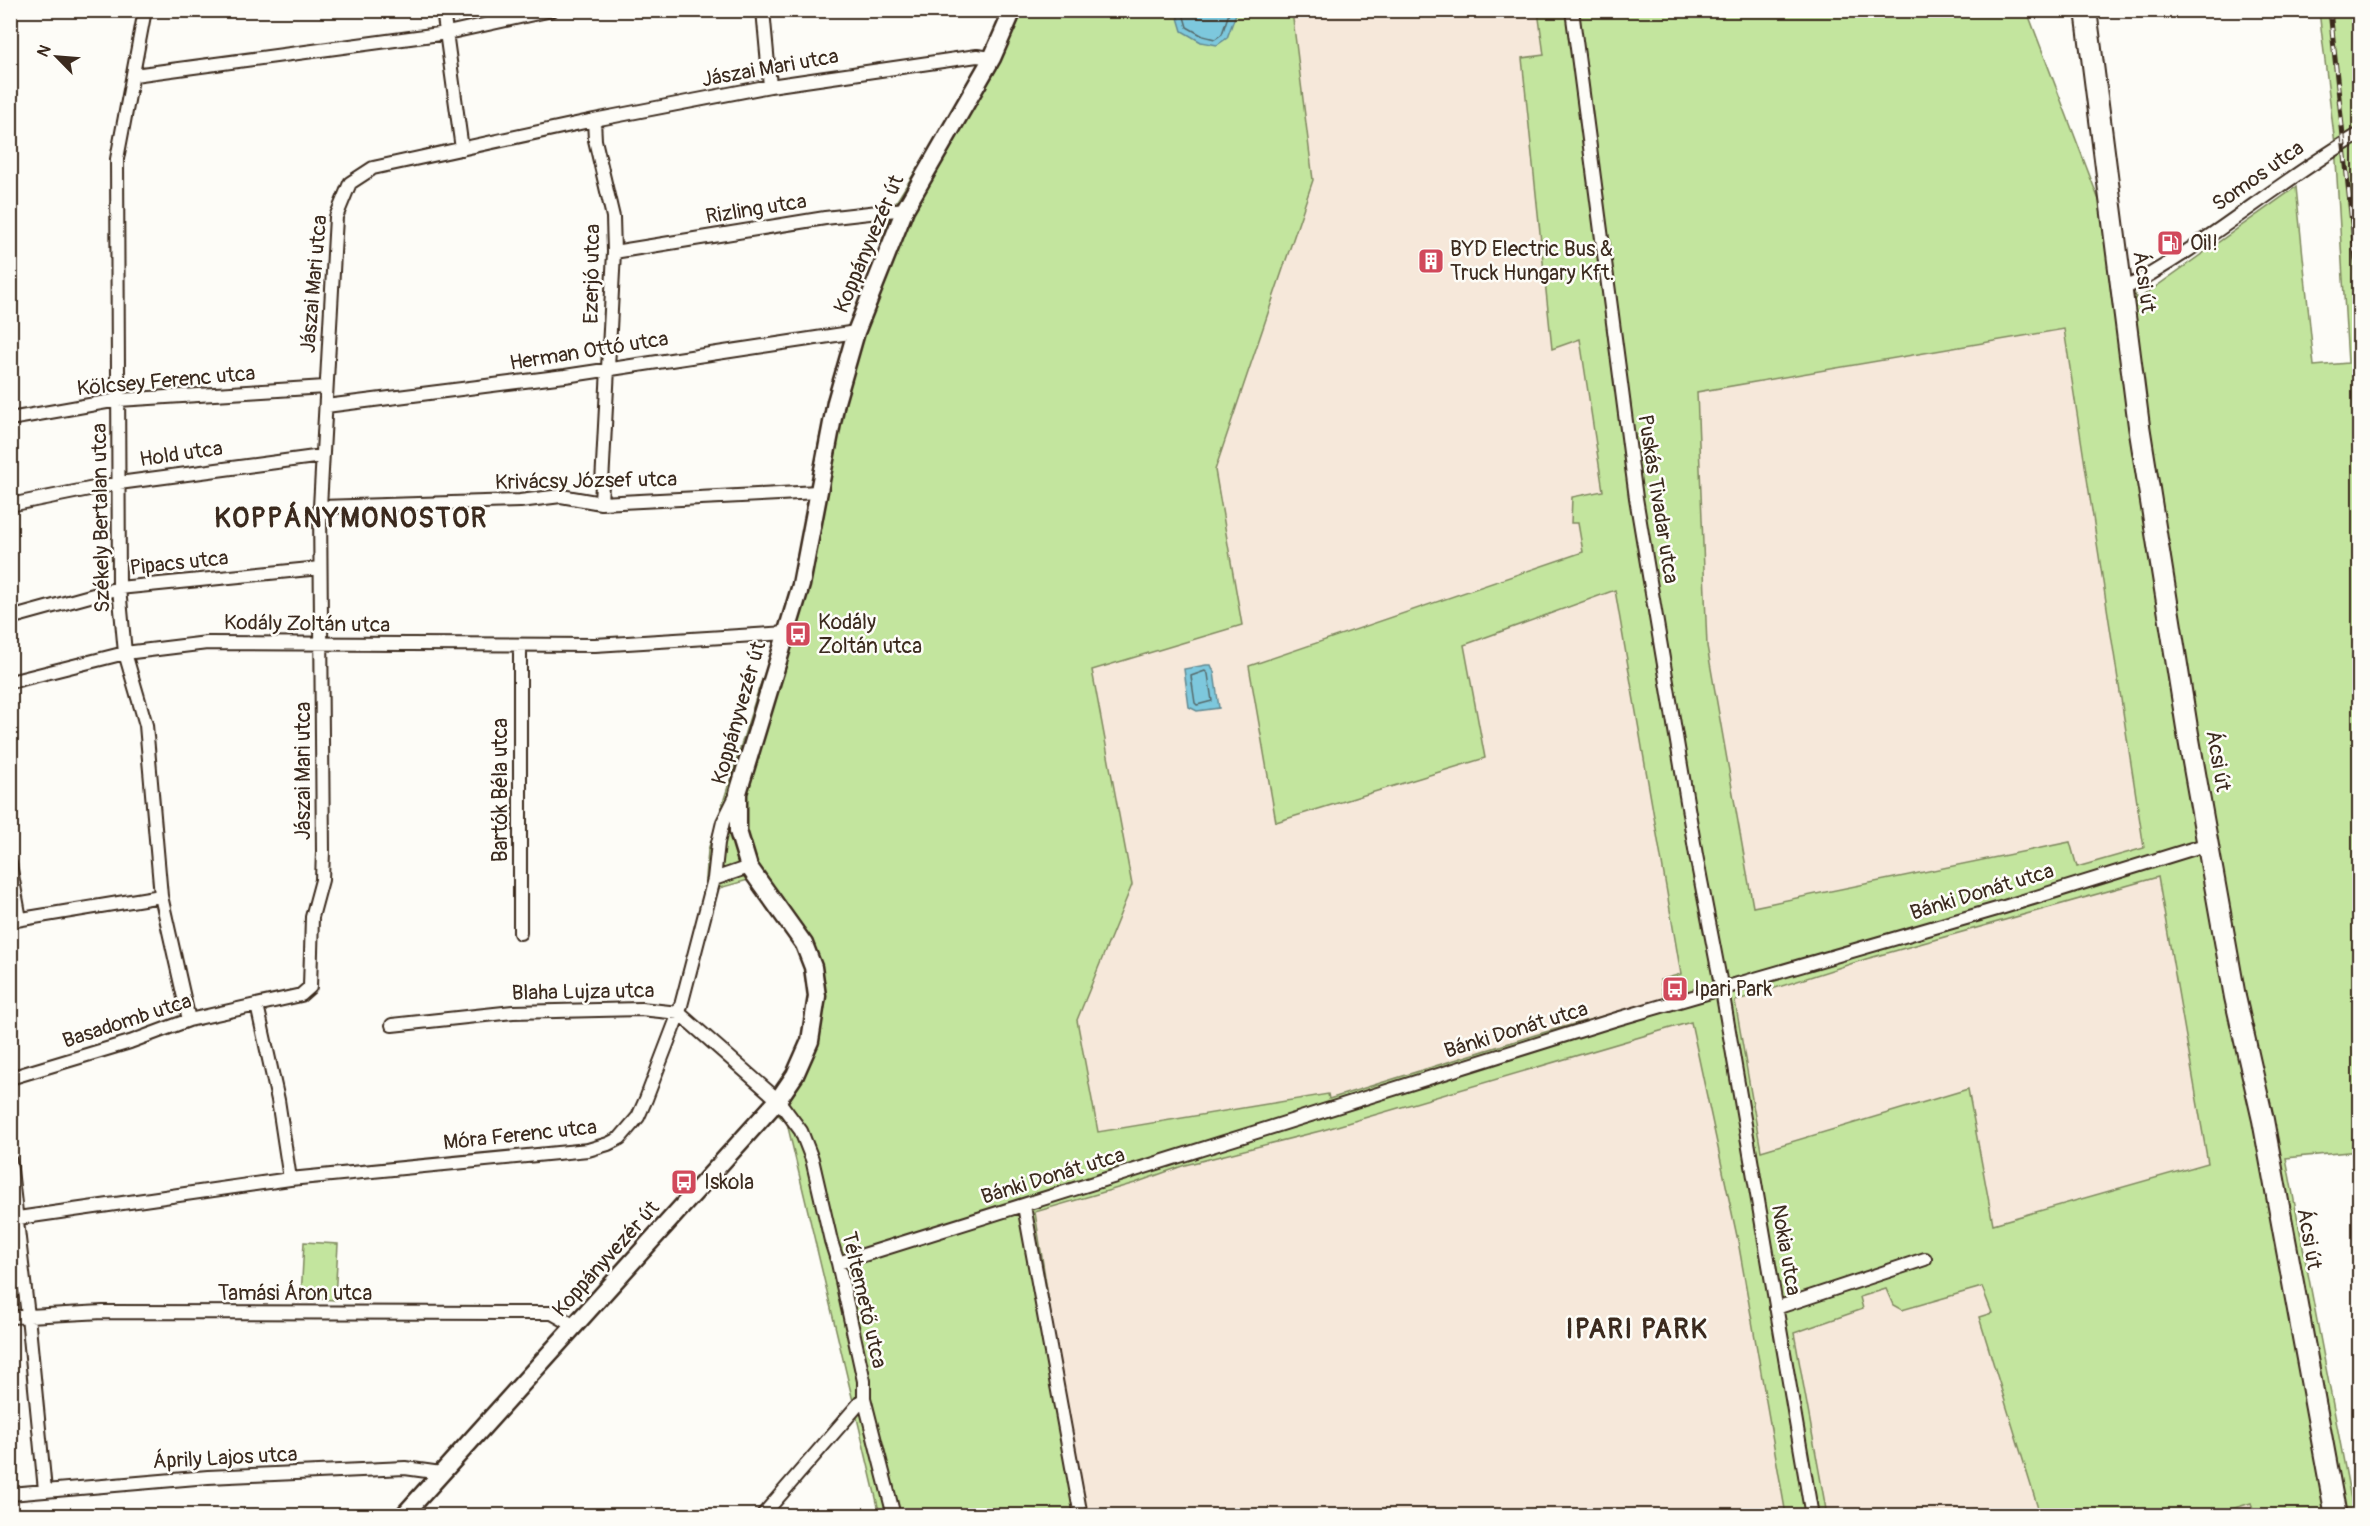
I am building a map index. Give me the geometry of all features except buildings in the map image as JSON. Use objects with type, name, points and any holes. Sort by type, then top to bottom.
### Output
[{"type":"main road","name":"Ácsi út","points":[[2086,10],[2120,291],[2188,734],[2235,997],[2263,1120],[2336,1515]]},
{"type":"street","name":"Székely Bertalan utca","points":[[145,10],[117,159],[119,588],[125,653],[146,725],[161,896],[189,1020]]},
{"type":"street","points":[[443,10],[462,148]]},
{"type":"street","points":[[134,75],[447,33],[552,10]]},
{"type":"street","points":[[763,10],[770,86]]},
{"type":"street","name":"Koppányvezér út","points":[[403,1515],[778,1100],[798,1069],[810,1041],[817,996],[814,976],[804,944],[748,867],[738,831],[738,793],[801,585],[836,402],[856,332],[905,209],[992,58],[1013,10]]},
{"type":"street","name":"Puskás Tivadar utca","points":[[1572,10],[1636,498],[1696,855],[1722,990]]},
{"type":"street","name":"Jászai Mari utca","points":[[256,1005],[301,995],[310,987],[311,981],[312,917],[322,880],[320,507],[322,456],[336,217],[350,183],[373,168],[594,120],[770,86],[976,56],[992,58]]},
{"type":"street","name":"Ezerjó utca","points":[[594,120],[595,140],[613,217],[614,252],[602,503]]},
{"type":"street","name":"Somos utca","points":[[2120,291],[2158,271],[2318,158],[2360,134]]},
{"type":"street","name":"Rizling utca","points":[[614,252],[825,218],[905,209]]},
{"type":"street","name":"Herman Ottó utca","points":[[326,406],[553,377],[856,332]]},
{"type":"street","name":"Kölcsey Ferenc utca","points":[[10,419],[118,400],[326,387]]},
{"type":"street","name":"Hold utca","points":[[10,505],[119,483],[322,456]]},
{"type":"street","name":"Krivácsy József utca","points":[[320,507],[520,501],[561,496],[602,503],[818,492]]},
{"type":"street","name":"Pipacs utca","points":[[10,618],[119,588],[320,568]]},
{"type":"street","name":"Kodály Zoltán utca","points":[[10,682],[125,653],[207,643],[595,645],[787,633]]},
{"type":"street","name":"Bartók Béla utca","points":[[520,646],[520,933]]},
{"type":"street","name":"Móra Ferenc utca","points":[[18,1218],[290,1179],[588,1150],[609,1144],[629,1130],[638,1117],[679,1013],[714,879],[714,864],[723,822],[738,793]]},
{"type":"street","name":"Bánki Donát utca","points":[[838,1263],[1497,1056],[2004,907],[2208,844]]},
{"type":"street","points":[[10,864],[15,920],[161,896]]},
{"type":"street","points":[[714,879],[748,867]]},
{"type":"street","name":"Nokia utca","points":[[1722,990],[1812,1515]]},
{"type":"street","points":[[256,1005],[278,1100],[290,1179]]},
{"type":"street","name":"Basadomb utca","points":[[10,1078],[130,1042],[189,1020],[256,1005]]},
{"type":"street","name":"Blaha Lujza utca","points":[[392,1025],[513,1012],[641,1009],[679,1013],[778,1100]]},
{"type":"street","name":"Téltemető utca","points":[[778,1100],[797,1124],[806,1143],[838,1263],[864,1381],[864,1398],[894,1515]]},
{"type":"street","points":[[10,1161],[18,1218],[45,1490]]},
{"type":"street","points":[[1024,1206],[1081,1515]]},
{"type":"street","points":[[1776,1308],[1925,1259]]},
{"type":"street","name":"Tamási Áron utca","points":[[10,1317],[103,1312],[552,1313],[575,1326]]},
{"type":"street","points":[[762,1515],[864,1398]]},
{"type":"street","name":"Áprily Lajos utca","points":[[10,1494],[208,1477],[405,1468],[441,1473]]},
{"type":"shaded area","points":[[1292,11],[1538,11],[1544,55],[1522,58],[1552,348],[1580,339],[1603,491],[1571,523],[1578,523],[1584,552],[1250,666],[1464,645],[1615,590],[1681,974],[1664,999],[1535,1035],[1329,1099],[1328,1094],[1097,1132],[1077,1020],[1132,885],[1092,670],[1241,625],[1215,470],[1313,180]]},
{"type":"shaded area","points":[[2064,329],[2144,848],[2077,867],[2070,842],[1753,907],[1707,646],[1697,392]]},
{"type":"shaded area","points":[[2158,877],[2208,1163],[1992,1224],[1968,1089],[1760,1151],[1735,1001],[1866,959]]},
{"type":"shaded area","points":[[1691,1022],[1738,1241],[1786,1515],[1085,1515],[1035,1212],[1135,1183],[1185,1165],[1320,1131]]},
{"type":"shaded area","points":[[1982,1287],[1992,1313],[1980,1317],[2040,1515],[1827,1515],[1794,1333],[1863,1309],[1859,1297],[1886,1288],[1893,1305],[1902,1310]]},
{"type":"shaded area","points":[[2252,1503],[2255,1515],[2212,1516]]},
{"type":"green space","points":[[1006,11],[1292,11],[1313,180],[1215,470],[1242,625],[1092,670],[1132,885],[1077,1020],[1098,1132],[1328,1094],[1329,1099],[1535,1035],[1664,999],[1660,980],[1681,974],[1615,590],[1464,645],[1485,758],[1276,822],[1249,666],[1583,552],[1578,523],[1571,523],[1572,497],[1603,491],[1580,339],[1552,349],[1522,58],[1544,55],[1538,11],[2027,11],[2137,300],[2296,187],[2314,366],[2348,363],[2335,144],[2319,11],[2356,11],[2360,41],[2359,1151],[2286,1158],[2354,1515],[2255,1515],[2251,1503],[2212,1515],[2077,1515],[2074,1508],[2049,1515],[2040,1515],[1979,1317],[1992,1313],[1982,1287],[1902,1310],[1893,1305],[1886,1289],[1860,1297],[1863,1309],[1794,1333],[1827,1515],[1786,1515],[1738,1241],[1691,1022],[1320,1131],[1185,1165],[1135,1183],[1035,1212],[1085,1515],[880,1515],[787,1123],[764,1102],[792,1071],[804,1043],[808,1027],[810,992],[804,960],[787,930],[748,880],[705,892],[708,850],[759,688],[789,612],[820,435],[844,346],[896,202],[980,68]],"holes":[[[2064,329],[2144,848],[2077,867],[2070,842],[1753,907],[1707,646],[1697,392]],[[2158,877],[2208,1163],[1993,1224],[1968,1089],[1761,1151],[1735,1001],[1866,959]]]},
{"type":"green space","points":[[304,1242],[338,1244],[335,1300],[301,1298]]},
{"type":"water","points":[[1176,10],[1237,11],[1227,38],[1217,45],[1201,42],[1182,31]]},
{"type":"water","points":[[1211,665],[1214,672],[1219,708],[1197,711],[1189,707],[1184,669]]},
{"type":"railway","points":[[2330,10],[2360,301]]},
{"type":"place","name":"Oil!","points":[[2170,243]]},
{"type":"place","name":"BYD Electric Bus & Truck Hungary Kft.","points":[[1431,261]]},
{"type":"place","name":"Kodály Zoltán utca","points":[[798,634]]},
{"type":"place","name":"Ipari Park","points":[[1675,989]]},
{"type":"place","name":"Iskola","points":[[684,1182]]},
{"type":"district","name":"KOPPÁNYMONOSTOR","points":[[351,518]]},
{"type":"district","name":"IPARI PARK","points":[[1637,1329]]}]
